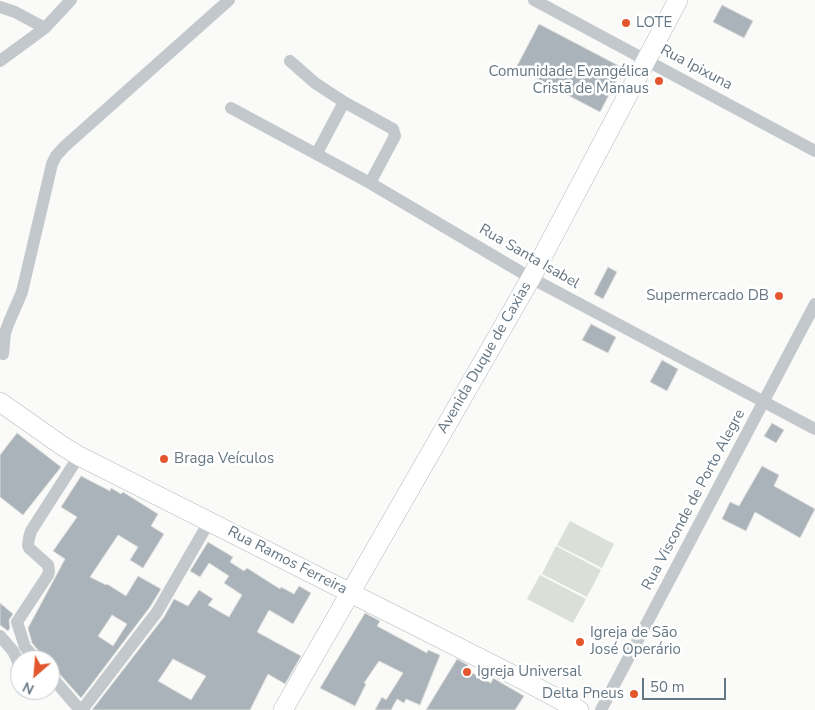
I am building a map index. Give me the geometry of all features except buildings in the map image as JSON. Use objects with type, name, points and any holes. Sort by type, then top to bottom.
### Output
[{"type":"street","points":[[0,61],[45,28],[71,0]]},
{"type":"street","points":[[3,354],[5,333],[22,292],[52,164],[56,156],[71,140],[229,0]]},
{"type":"street","name":"Rua Ipixuna","points":[[534,0],[815,151]]},
{"type":"street","name":"Avenida Duque de Caxias","points":[[283,710],[531,278],[678,0]]},
{"type":"street","points":[[0,7],[15,12],[45,28]]},
{"type":"street","points":[[290,61],[315,83],[344,102],[382,122],[395,133],[370,183]]},
{"type":"street","points":[[316,153],[344,102]]},
{"type":"street","name":"Rua Santa Isabel","points":[[231,108],[370,183],[531,278],[815,429]]},
{"type":"street","name":"Rua Visconde de Porto Alegre","points":[[601,710],[815,304]]},
{"type":"street","name":"Rua Ramos Ferreira","points":[[1,404],[79,456],[579,710]]},
{"type":"street","points":[[28,650],[17,622],[49,571],[48,565],[29,548],[31,531],[79,456]]},
{"type":"street","points":[[60,687],[81,710],[157,612],[209,522]]},
{"type":"street","points":[[0,636],[12,650]]},
{"type":"shaded area","points":[[570,521],[614,544],[602,568],[557,545]]},
{"type":"shaded area","points":[[556,546],[601,570],[587,597],[542,574]]},
{"type":"shaded area","points":[[540,575],[586,599],[573,623],[527,599]]},
{"type":"place","name":"LOTE","points":[[626,23]]},
{"type":"place","name":"Comunidade Evangélica Cristã de Manaus","points":[[659,81]]},
{"type":"place","name":"Supermercado DB","points":[[779,296]]},
{"type":"place","name":"Braga Veículos","points":[[164,459]]},
{"type":"place","name":"Igreja de São José Operário","points":[[580,642]]},
{"type":"place","name":"Igreja Universal","points":[[467,672]]},
{"type":"place","name":"Delta Pneus","points":[[634,694]]}]
